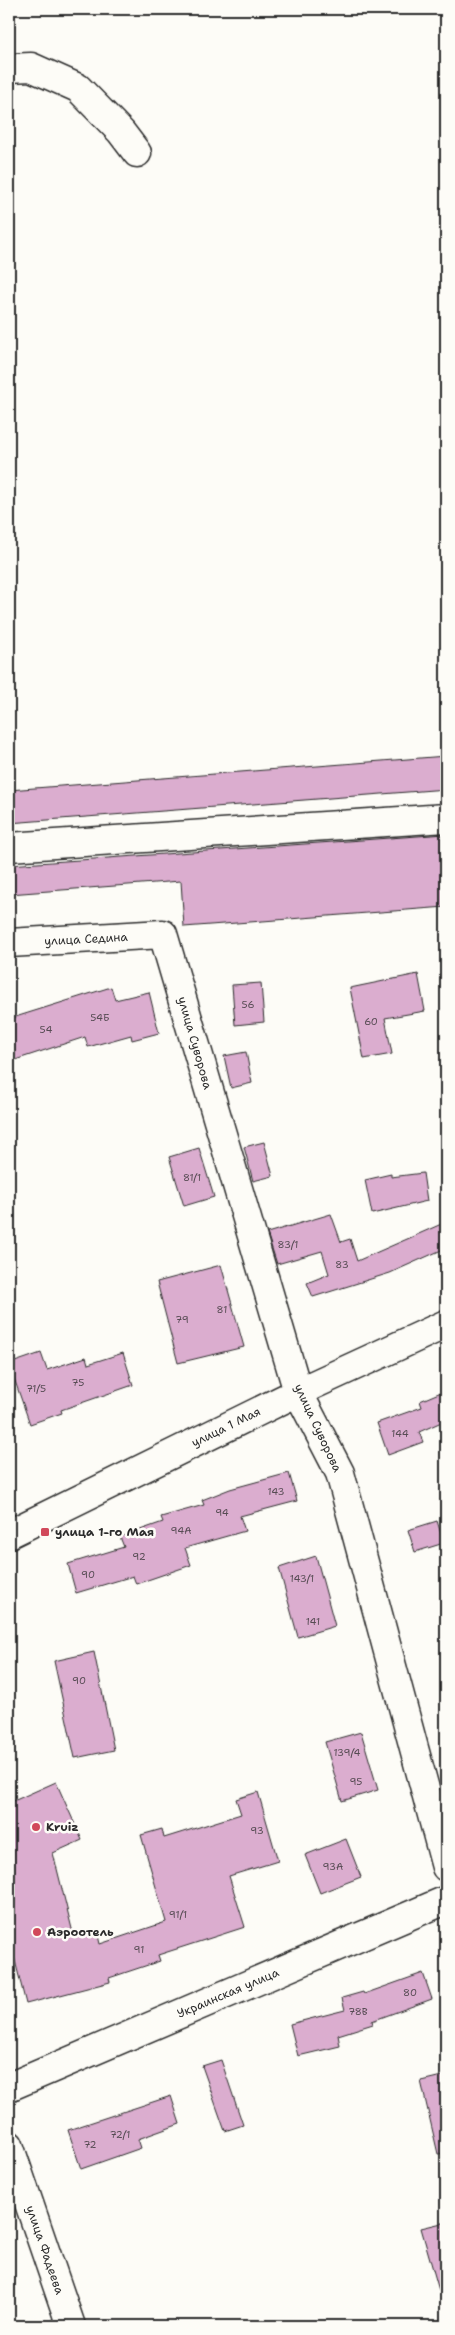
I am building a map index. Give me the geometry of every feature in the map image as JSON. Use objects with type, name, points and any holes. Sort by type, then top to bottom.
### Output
[{"type":"street","points":[[9,68],[31,67],[78,88],[121,132],[137,153]]},
{"type":"street","points":[[9,847],[446,818]]},
{"type":"street","name":"улица Седина","points":[[9,943],[163,934]]},
{"type":"street","name":"улица Суворова","points":[[163,934],[298,1392],[340,1473],[446,1867]]},
{"type":"street","name":"улица 1 Мая","points":[[9,1534],[298,1392],[446,1324]]},
{"type":"street","name":"Украинская улица","points":[[9,2087],[446,1900]]},
{"type":"street","name":"улица Фадеева","points":[[9,2145],[71,2326]]},
{"type":"building","points":[[446,756],[446,789],[9,823],[9,790]]},
{"type":"building","points":[[446,834],[446,907],[184,927],[181,881],[9,894],[9,865]]},
{"type":"building","points":[[418,974],[425,1011],[385,1018],[392,1054],[364,1059],[350,988]]},
{"type":"building","points":[[261,983],[264,1022],[235,1025],[232,985]]},
{"type":"building","points":[[111,987],[115,1000],[149,992],[159,1033],[132,1040],[131,1035],[88,1047],[85,1037],[9,1062],[9,1019]]},
{"type":"building","points":[[246,1052],[252,1083],[231,1088],[224,1056]]},
{"type":"building","points":[[264,1142],[273,1176],[253,1181],[244,1147]]},
{"type":"building","points":[[199,1148],[214,1197],[184,1206],[169,1157]]},
{"type":"building","points":[[423,1173],[427,1201],[372,1214],[365,1180],[391,1174],[391,1177]]},
{"type":"building","points":[[331,1214],[341,1242],[350,1239],[357,1261],[446,1222],[446,1248],[390,1273],[313,1297],[307,1283],[329,1274],[322,1251],[277,1264],[267,1233]]},
{"type":"building","points":[[221,1265],[244,1347],[178,1363],[157,1282]]},
{"type":"building","points":[[41,1353],[47,1370],[86,1357],[88,1364],[123,1353],[133,1385],[61,1410],[62,1413],[30,1424],[9,1364]]},
{"type":"building","points":[[446,1390],[446,1420],[419,1432],[423,1442],[388,1455],[377,1423],[422,1407],[420,1401]]},
{"type":"building","points":[[289,1473],[297,1501],[240,1516],[245,1531],[185,1548],[191,1565],[136,1584],[133,1576],[76,1593],[68,1564],[124,1547],[120,1537],[163,1522],[161,1517],[204,1505],[202,1500],[230,1489]]},
{"type":"building","points":[[437,1521],[444,1543],[415,1552],[408,1530]]},
{"type":"building","points":[[316,1556],[335,1626],[298,1637],[279,1568]]},
{"type":"building","points":[[94,1652],[114,1750],[75,1758],[54,1661]]},
{"type":"building","points":[[361,1732],[378,1790],[342,1801],[325,1742]]},
{"type":"building","points":[[56,1782],[82,1840],[53,1853],[74,1937],[97,1931],[100,1944],[166,1922],[141,1835],[162,1829],[164,1838],[241,1814],[236,1799],[258,1792],[278,1861],[229,1876],[245,1927],[158,1955],[160,1961],[109,1978],[110,1982],[26,2004],[9,1937],[9,1803]]},
{"type":"building","points":[[346,1839],[361,1877],[320,1893],[305,1855]]},
{"type":"building","points":[[423,1973],[432,1999],[372,2021],[373,2024],[338,2035],[340,2046],[298,2056],[290,2024],[345,2010],[342,1998],[363,1992],[364,1994]]},
{"type":"building","points":[[221,2060],[243,2125],[225,2131],[202,2066]]},
{"type":"building","points":[[446,2075],[446,2153],[438,2154],[421,2081]]},
{"type":"building","points":[[171,2096],[180,2124],[138,2139],[141,2148],[81,2169],[68,2130]]},
{"type":"building","points":[[446,2222],[446,2294],[440,2294],[421,2228]]},
{"type":"place","name":"улица 1-го Мая","points":[[45,1532]]},
{"type":"place","name":"Kruiz","points":[[36,1827]]},
{"type":"place","name":"Аэроотель","points":[[37,1932]]}]
